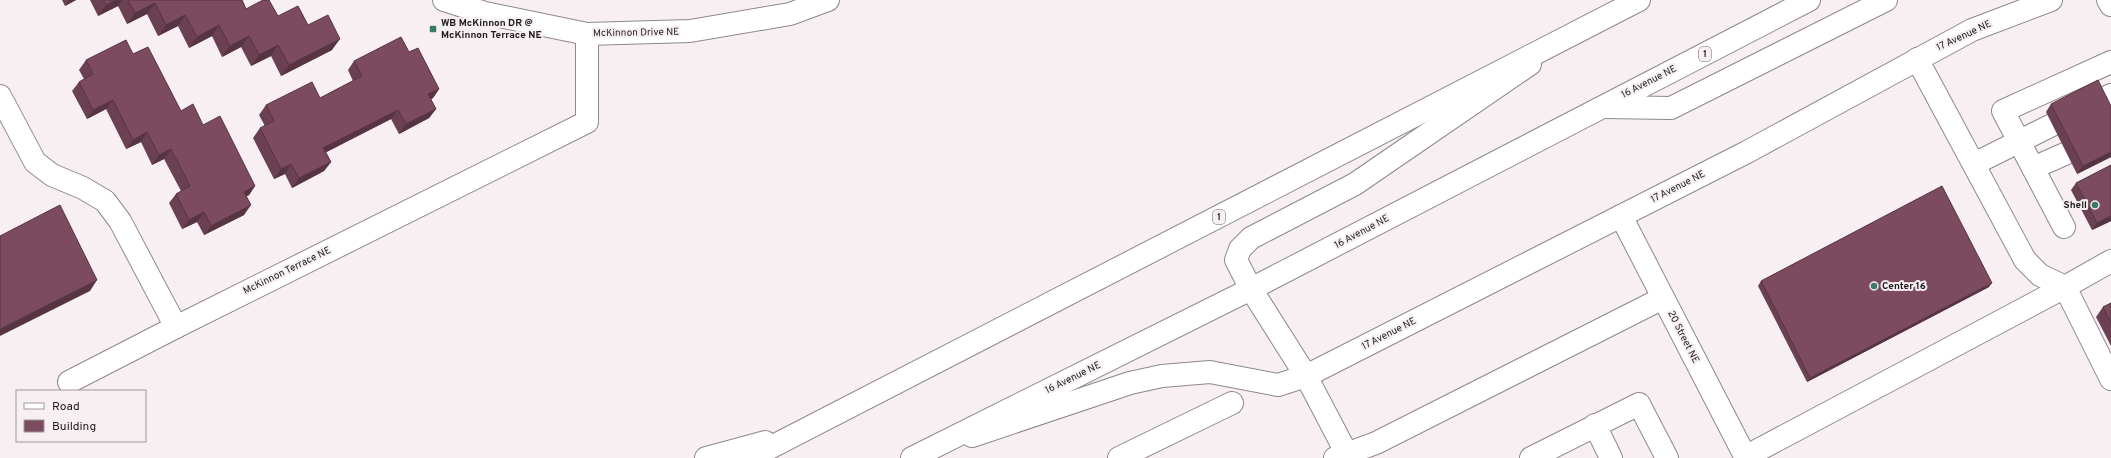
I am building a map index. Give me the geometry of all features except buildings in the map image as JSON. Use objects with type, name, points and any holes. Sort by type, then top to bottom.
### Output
[{"type":"main road","name":"McKinnon Drive NE","points":[[444,0],[485,13],[587,34],[690,31],[790,14],[828,0]]},
{"type":"main road","name":"1","points":[[750,458],[1639,0]]},
{"type":"main road","name":"16 Avenue NE","points":[[921,454],[1251,289],[1809,0]]},
{"type":"main road","points":[[1600,107],[1670,108],[1886,0]]},
{"type":"main road","name":"17 Avenue NE","points":[[921,454],[1130,383],[1162,376],[1210,372],[1278,385],[1306,376],[1746,152],[1972,30],[2051,0]]},
{"type":"main road","points":[[2108,0],[2111,5]]},
{"type":"main road","points":[[1578,32],[1355,184],[1251,238],[1240,249],[1236,260],[1251,289],[1306,376],[1341,456],[1380,450],[1663,298]]},
{"type":"main road","name":"McKinnon Terrace NE","points":[[176,327],[587,122],[587,34]]},
{"type":"main road","points":[[1917,59],[2025,260],[2040,275],[2065,287],[2111,379]]},
{"type":"main road","points":[[2064,227],[2003,111],[2111,62]]},
{"type":"main road","points":[[0,96],[35,162],[52,175],[83,188],[105,201],[109,206],[120,221],[176,327],[69,382]]},
{"type":"main road","points":[[1974,164],[2052,124]]},
{"type":"main road","points":[[2033,168],[2067,153]]},
{"type":"main road","name":"20 Street NE","points":[[1621,216],[1745,457]]},
{"type":"main road","points":[[1745,457],[2065,287],[2111,261]]},
{"type":"main road","points":[[1119,458],[1232,403]]},
{"type":"main road","points":[[1531,458],[1639,404],[1667,458]]},
{"type":"main road","points":[[1595,426],[1611,458]]},
{"type":"main road","points":[[706,458],[799,433]]},
{"type":"place","name":"WB McKinnon DR @ McKinnon Terrace NE","points":[[433,29]]},
{"type":"place","name":"Shell","points":[[2095,205]]},
{"type":"place","name":"Center 16","points":[[1874,286]]}]
